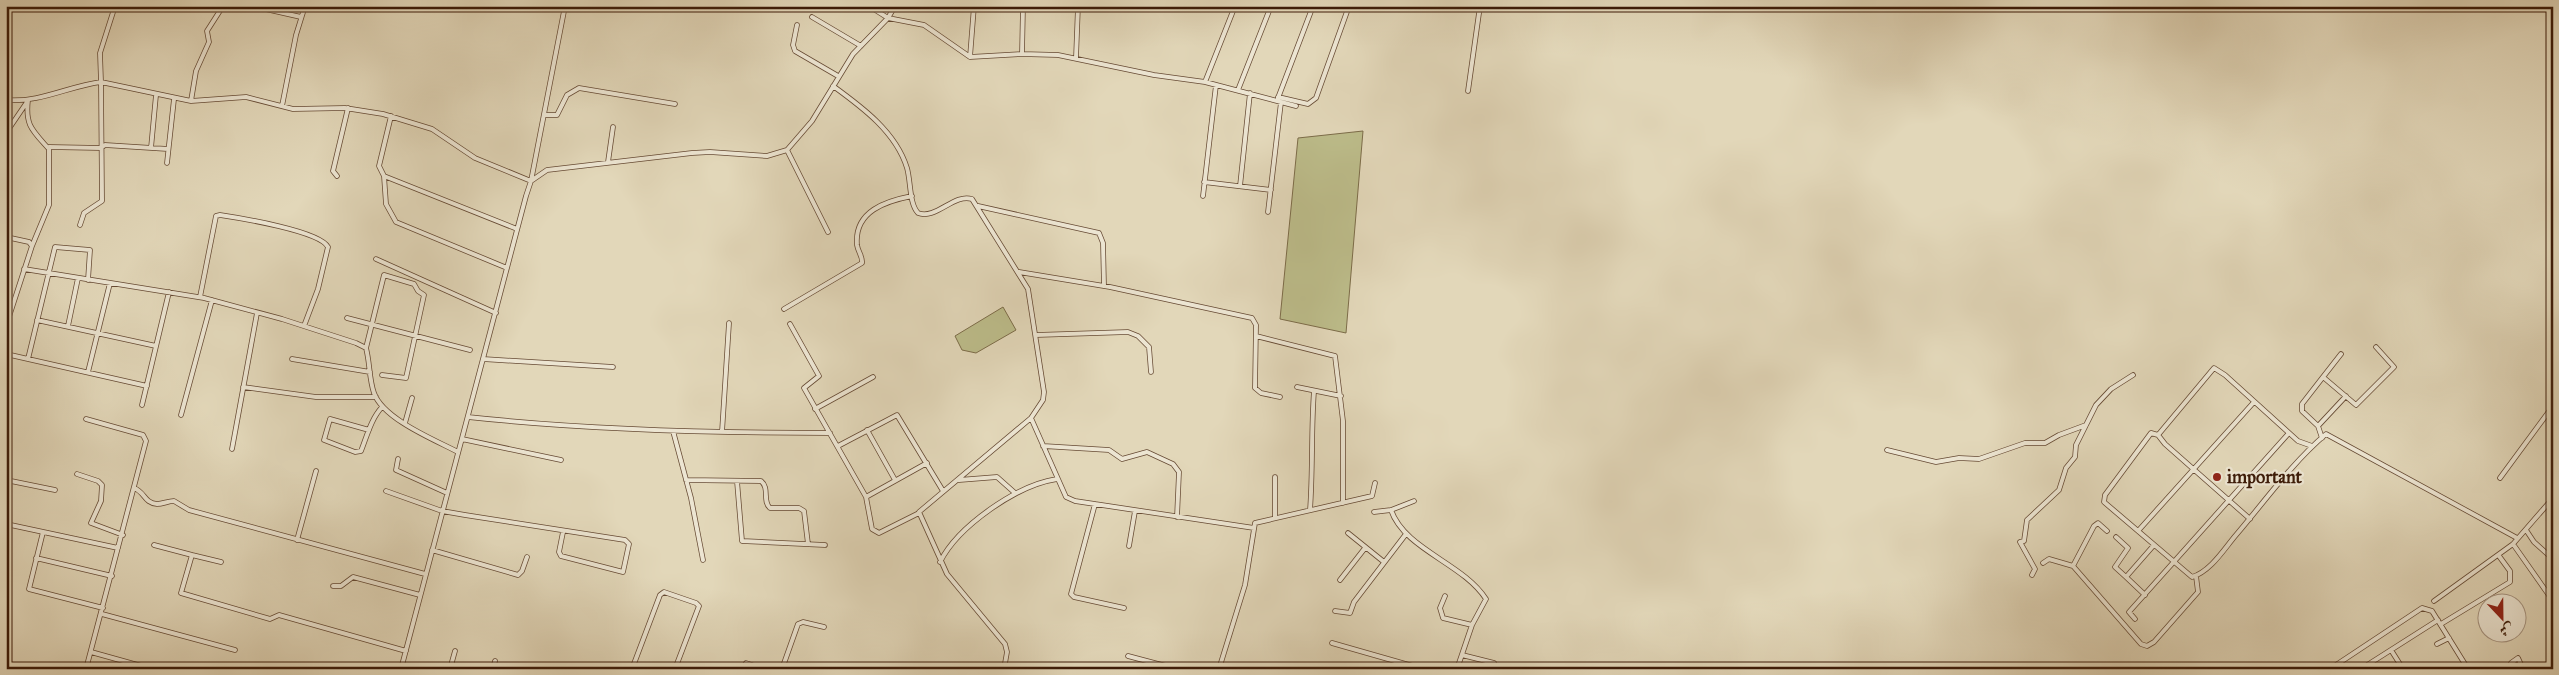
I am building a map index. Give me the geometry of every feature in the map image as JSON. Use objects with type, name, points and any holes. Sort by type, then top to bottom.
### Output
[{"type":"street","points":[[80,225],[84,213],[102,201],[102,82],[100,53],[115,6]]},
{"type":"street","points":[[191,101],[196,71],[210,42],[207,31],[223,6]]},
{"type":"street","points":[[252,6],[301,17]]},
{"type":"street","points":[[282,106],[305,6]]},
{"type":"street","points":[[401,669],[531,181],[565,6]]},
{"type":"street","points":[[869,6],[888,18],[924,25],[970,57],[1022,54],[1076,58],[1154,75],[1205,82],[1279,100],[1308,104],[1316,98],[1349,6]]},
{"type":"street","points":[[531,181],[547,170],[608,162],[710,152],[767,156],[787,150],[812,122],[838,76],[861,46],[888,18],[895,6]]},
{"type":"street","points":[[970,57],[974,6]]},
{"type":"street","points":[[1022,54],[1023,6]]},
{"type":"street","points":[[1076,58],[1078,6]]},
{"type":"street","points":[[1205,82],[1235,6]]},
{"type":"street","points":[[1238,90],[1271,6]]},
{"type":"street","points":[[1268,212],[1279,100],[1313,6]]},
{"type":"street","points":[[1468,90],[1480,6]]},
{"type":"street","points":[[812,17],[861,46]]},
{"type":"street","points":[[797,25],[793,45],[794,51],[838,76]]},
{"type":"street","points":[[6,100],[28,100],[71,87],[102,82],[156,96],[191,101],[246,97],[293,109],[348,108],[391,116],[432,129],[475,158],[531,181]]},
{"type":"street","points":[[1203,196],[1216,85]]},
{"type":"street","points":[[790,324],[820,376],[804,388],[866,497],[871,526],[877,533],[919,513],[922,507],[959,480],[1031,418],[1043,400],[1044,392],[1028,288],[978,206],[972,199],[965,197],[923,215],[916,211],[907,169],[897,147],[867,112],[833,86]]},
{"type":"street","points":[[545,115],[557,116],[567,94],[579,88],[675,104]]},
{"type":"street","points":[[1240,186],[1250,93]]},
{"type":"street","points":[[151,148],[156,96]]},
{"type":"street","points":[[167,163],[174,99]]},
{"type":"street","points":[[6,132],[28,100]]},
{"type":"street","points":[[6,326],[8,312],[49,204],[48,148],[34,132],[26,118],[28,100]]},
{"type":"street","points":[[1279,100],[1296,106]]},
{"type":"street","points":[[337,176],[333,171],[348,108]]},
{"type":"street","points":[[391,116],[379,166],[384,176],[386,204],[396,222],[507,268]]},
{"type":"street","points":[[608,162],[613,128]]},
{"type":"street","points":[[48,148],[101,148],[105,145],[168,150]]},
{"type":"street","points":[[787,150],[828,232]]},
{"type":"street","points":[[384,176],[517,229]]},
{"type":"street","points":[[1204,182],[1271,190]]},
{"type":"street","points":[[784,309],[862,263],[857,246],[863,220],[882,204],[912,196]]},
{"type":"street","points":[[978,206],[1099,234],[1103,243],[1104,286]]},
{"type":"street","points":[[200,297],[216,216],[220,214],[269,224],[322,239],[328,247],[320,283],[304,326]]},
{"type":"street","points":[[6,237],[29,242],[32,246]]},
{"type":"street","points":[[28,359],[48,273],[57,246],[88,249],[91,252],[88,280]]},
{"type":"street","points":[[376,259],[496,313]]},
{"type":"street","points":[[24,269],[200,297],[304,326],[366,348]]},
{"type":"street","points":[[1019,272],[1104,286],[1252,318],[1256,325],[1255,388],[1261,394],[1280,397]]},
{"type":"street","points":[[382,375],[406,378],[424,295],[418,291],[414,284],[386,274],[383,276],[366,348],[376,397],[382,406],[405,423],[458,452]]},
{"type":"street","points":[[68,326],[78,278]]},
{"type":"street","points":[[88,372],[110,283]]},
{"type":"street","points":[[142,404],[168,292]]},
{"type":"street","points":[[181,415],[212,300]]},
{"type":"street","points":[[232,449],[257,312]]},
{"type":"street","points":[[347,318],[416,334],[470,350]]},
{"type":"street","points":[[38,320],[156,346]]},
{"type":"street","points":[[722,432],[729,324]]},
{"type":"street","points":[[1036,335],[1128,332],[1138,336],[1149,347],[1151,372]]},
{"type":"street","points":[[1256,336],[1334,355],[1338,366],[1341,396],[1344,503]]},
{"type":"street","points":[[2323,377],[2356,405],[2394,367],[2376,347]]},
{"type":"street","points":[[6,354],[147,386]]},
{"type":"street","points":[[2322,438],[2318,426],[2302,411],[2302,404],[2341,354]]},
{"type":"street","points":[[483,358],[613,366]]},
{"type":"street","points":[[292,359],[370,372]]},
{"type":"street","points":[[2158,435],[2214,368],[2225,375],[2298,441],[2312,446]]},
{"type":"street","points":[[2032,575],[2035,569],[2020,542],[2024,541],[2027,520],[2059,490],[2066,468],[2075,457],[2076,445],[2096,405],[2111,389],[2133,375]]},
{"type":"street","points":[[816,409],[873,378]]},
{"type":"street","points":[[243,387],[316,397],[376,397]]},
{"type":"street","points":[[1297,387],[1341,396]]},
{"type":"street","points":[[1310,510],[1313,467],[1310,444],[1314,422],[1314,391]]},
{"type":"street","points":[[2318,426],[2346,396]]},
{"type":"street","points":[[405,423],[412,398]]},
{"type":"street","points":[[2138,531],[2254,402]]},
{"type":"street","points":[[369,430],[330,419],[324,440],[359,452],[369,430],[375,415],[382,406]]},
{"type":"street","points":[[2500,478],[2553,406]]},
{"type":"street","points":[[838,446],[893,416],[898,416],[943,491]]},
{"type":"street","points":[[468,417],[557,426],[673,431],[830,433]]},
{"type":"street","points":[[1031,418],[1057,479],[1068,499],[1135,511],[1254,528]]},
{"type":"street","points":[[86,419],[145,437],[146,444],[86,669]]},
{"type":"street","points":[[1887,450],[1936,462],[1958,458],[1979,459],[2025,443],[2045,443],[2059,434],[2086,425]]},
{"type":"street","points":[[867,430],[895,480]]},
{"type":"street","points":[[673,431],[686,480],[703,560]]},
{"type":"street","points":[[2250,519],[2158,435],[2151,433],[2104,495],[2104,502],[2192,577],[2196,576],[2208,567],[2250,519],[2312,446],[2326,434],[2517,538]]},
{"type":"street","points":[[2135,619],[2129,612],[2175,563],[2289,433]]},
{"type":"street","points":[[462,439],[562,460]]},
{"type":"street","points":[[1043,446],[1109,450],[1122,459],[1147,452],[1173,464],[1180,479],[1177,517]]},
{"type":"street","points":[[398,459],[396,470],[447,493]]},
{"type":"street","points":[[866,497],[927,463]]},
{"type":"street","points":[[296,540],[316,471]]},
{"type":"street","points":[[77,474],[98,481],[102,486],[101,501],[91,523],[123,535]]},
{"type":"street","points":[[959,480],[997,477],[1015,493]]},
{"type":"street","points":[[1274,477],[1275,517]]},
{"type":"street","points":[[940,562],[952,541],[1015,493],[1057,479]]},
{"type":"street","points":[[6,480],[55,490]]},
{"type":"street","points":[[686,480],[763,483],[766,504],[770,508],[803,510],[808,544]]},
{"type":"street","points":[[737,481],[742,541],[825,545]]},
{"type":"street","points":[[1219,669],[1245,585],[1254,528],[1258,521],[1373,496],[1374,483]]},
{"type":"street","points":[[134,488],[140,491],[145,500],[150,503],[161,504],[174,501],[189,510],[425,574]]},
{"type":"street","points":[[386,491],[442,511],[627,541],[629,544],[623,572],[561,556],[559,552],[563,532]]},
{"type":"street","points":[[2434,601],[2514,544],[2517,538],[2553,498]]},
{"type":"street","points":[[1374,512],[1391,510],[1414,500]]},
{"type":"street","points":[[1095,504],[1071,593],[1074,597],[1124,608]]},
{"type":"street","points":[[1391,510],[1397,524],[1406,534],[1467,578],[1485,597],[1486,602],[1472,625],[1457,669]]},
{"type":"street","points":[[1129,546],[1135,511]]},
{"type":"street","points":[[919,513],[940,562],[962,594],[1005,644],[1007,652],[1004,669]]},
{"type":"street","points":[[2073,566],[2094,526],[2098,523],[2108,531]]},
{"type":"street","points":[[6,524],[118,548]]},
{"type":"street","points":[[2526,530],[2534,542],[2553,559]]},
{"type":"street","points":[[43,532],[28,586],[31,591],[103,608]]},
{"type":"street","points":[[1348,533],[1384,562]]},
{"type":"street","points":[[1335,611],[1350,612],[1354,602],[1406,534]]},
{"type":"street","points":[[2116,537],[2128,548],[2115,567],[2145,595]]},
{"type":"street","points":[[2514,544],[2553,601]]},
{"type":"street","points":[[154,545],[221,562]]},
{"type":"street","points":[[2126,577],[2154,545]]},
{"type":"street","points":[[1340,580],[1365,548]]},
{"type":"street","points":[[432,550],[518,574],[522,571],[527,557]]},
{"type":"street","points":[[192,555],[181,593],[267,618],[280,615],[406,651]]},
{"type":"street","points":[[2361,669],[2390,650],[2509,584],[2512,578],[2510,571],[2499,556]]},
{"type":"street","points":[[36,558],[112,576]]},
{"type":"street","points":[[2043,563],[2049,559],[2073,566],[2141,644],[2148,646],[2154,642],[2198,592],[2196,576]]},
{"type":"street","points":[[333,586],[341,586],[353,577],[420,595]]},
{"type":"street","points":[[632,669],[660,594],[664,592],[696,602],[699,606],[675,669]]},
{"type":"street","points":[[1445,596],[1440,608],[1444,618],[1472,625]]},
{"type":"street","points":[[2330,669],[2422,608],[2432,611],[2468,669]]},
{"type":"street","points":[[102,614],[235,650]]},
{"type":"street","points":[[782,669],[798,624],[803,622],[824,628]]},
{"type":"street","points":[[2437,644],[2449,638]]},
{"type":"street","points":[[1332,643],[1423,669]]},
{"type":"street","points":[[2390,650],[2403,669]]},
{"type":"street","points":[[450,669],[455,651]]},
{"type":"street","points":[[91,652],[152,669]]},
{"type":"street","points":[[1462,655],[1494,663]]},
{"type":"street","points":[[1128,656],[1177,669]]},
{"type":"street","points":[[2516,669],[2511,663],[2518,658],[2524,669]]},
{"type":"street","points":[[493,669],[495,661]]},
{"type":"street","points":[[742,669],[746,663],[762,669]]},
{"type":"green space","points":[[1363,131],[1346,333],[1280,319],[1298,138]]},
{"type":"green space","points":[[1003,307],[1016,330],[976,353],[962,350],[955,336]]},
{"type":"place","name":"important","points":[[2217,477]]}]
